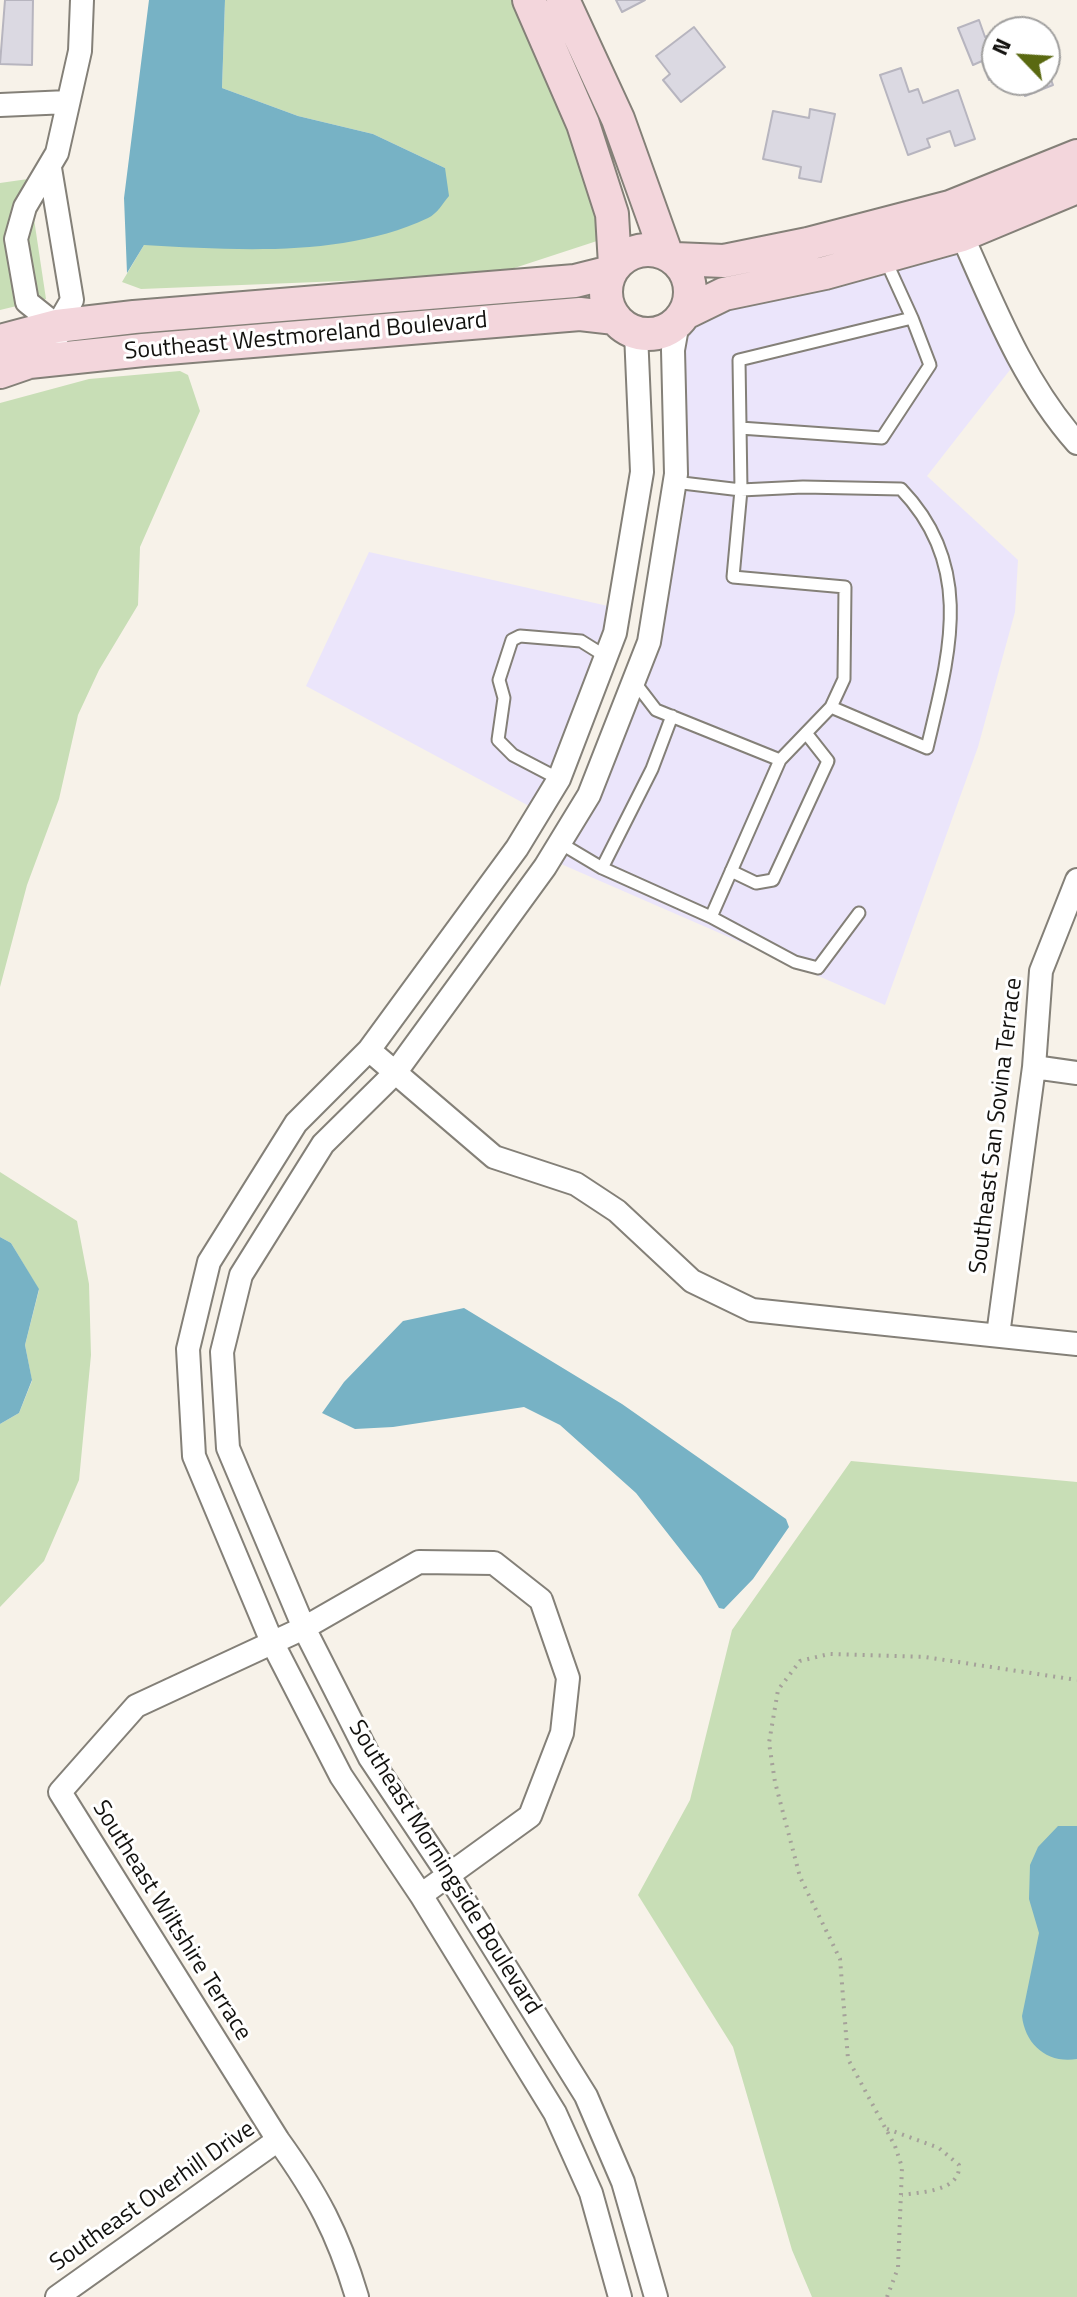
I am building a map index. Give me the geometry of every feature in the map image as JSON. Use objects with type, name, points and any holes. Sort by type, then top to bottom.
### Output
[{"type":"street","points":[[57,326],[27,302],[16,239],[25,207],[50,168],[80,51],[82,0]]},
{"type":"street","points":[[529,0],[583,124],[612,214],[613,269],[607,301],[625,325],[660,333],[724,294],[885,257],[1077,156]]},
{"type":"street","points":[[563,0],[618,119],[670,256],[690,284],[681,318]]},
{"type":"street","points":[[0,105],[68,102]]},
{"type":"street","points":[[50,168],[72,300],[57,326],[63,358]]},
{"type":"street","points":[[613,269],[635,251],[724,261],[808,244],[956,221],[1077,187]]},
{"type":"street","points":[[956,221],[1005,333],[1061,424],[1077,443]]},
{"type":"street","name":"Southeast Westmoreland Boulevard","points":[[0,341],[57,326],[575,281],[613,269]]},
{"type":"street","name":"Southeast Westmoreland Boulevard","points":[[0,372],[29,362],[63,358],[580,314],[625,325]]},
{"type":"street","name":"Southeast Morningside Boulevard","points":[[656,2297],[623,2182],[586,2096],[449,1876],[370,1758],[304,1628],[228,1448],[222,1352],[241,1275],[323,1144],[395,1073],[560,843],[589,795],[649,642],[674,482],[673,350],[681,318]]},
{"type":"street","name":"Southeast Morningside Boulevard","points":[[620,2297],[591,2193],[555,2113],[421,1895],[341,1776],[272,1642],[194,1456],[188,1349],[209,1262],[296,1123],[369,1050],[532,823],[559,779],[615,633],[640,480],[625,325]]},
{"type":"street","points":[[640,480],[674,482]]},
{"type":"street","points":[[605,656],[633,680]]},
{"type":"street","points":[[532,823],[560,843]]},
{"type":"street","name":"Southeast San Sovina Terrace","points":[[998,1335],[1034,1067],[1041,971],[1077,880]]},
{"type":"street","points":[[369,1050],[494,1157],[576,1184],[617,1211],[692,1281],[752,1310],[1077,1344]]},
{"type":"street","points":[[1034,1067],[1077,1073]]},
{"type":"street","points":[[209,1262],[241,1275]]},
{"type":"street","name":"Southeast Wiltshire Terrace","points":[[357,2297],[343,2250],[317,2193],[278,2140],[60,1792],[136,1706],[304,1628],[419,1562],[494,1563],[541,1600],[568,1678],[562,1733],[530,1816],[421,1895]]},
{"type":"street","points":[[555,2113],[586,2096]]},
{"type":"street","name":"Southeast Overhill Drive","points":[[57,2297],[82,2291],[278,2140]]},
{"type":"lane","points":[[740,428],[882,438],[930,365],[885,257]]},
{"type":"lane","points":[[711,917],[780,760],[831,707],[844,679],[845,587],[733,577],[741,490],[739,360],[912,318]]},
{"type":"lane","points":[[674,482],[741,490],[803,487],[901,489],[923,512],[943,549],[949,591],[949,655],[927,748],[831,707]]},
{"type":"lane","points":[[559,779],[513,755],[498,740],[504,698],[499,680],[512,640],[520,636],[581,641],[605,656]]},
{"type":"lane","points":[[633,680],[656,710],[780,760]]},
{"type":"lane","points":[[602,868],[652,769],[672,716]]},
{"type":"lane","points":[[731,871],[756,883],[773,880],[828,761],[806,733]]},
{"type":"lane","points":[[560,843],[602,868],[711,917],[795,962],[818,968],[859,913]]},
{"type":"path","points":[[887,2297],[898,2268],[902,2167],[848,2059],[840,1959],[800,1877],[772,1771],[769,1732],[778,1690],[800,1661],[829,1654],[925,1657],[1077,1680]]},
{"type":"path","points":[[885,2128],[939,2148],[959,2165],[958,2176],[950,2184],[902,2195]]},
{"type":"shaded area","points":[[956,248],[994,336],[1013,366],[927,476],[1018,560],[1015,612],[978,747],[885,1005],[561,864],[600,799],[660,645],[686,492],[684,351],[689,327],[729,304]]},
{"type":"shaded area","points":[[369,552],[608,606],[604,630],[590,656],[592,659],[548,774],[529,806],[306,686]]},
{"type":"green space","points":[[225,0],[518,0],[582,150],[598,211],[600,240],[493,275],[141,289],[122,282],[144,245],[445,168],[373,134],[298,116],[222,88]]},
{"type":"green space","points":[[28,179],[46,299],[0,310],[0,183]]},
{"type":"green space","points":[[180,371],[188,375],[200,411],[140,547],[138,605],[99,670],[78,715],[59,799],[27,885],[0,987],[0,403],[89,379]]},
{"type":"green space","points":[[0,1172],[77,1221],[89,1284],[91,1355],[79,1480],[44,1561],[0,1607],[0,1424],[19,1413],[32,1381],[25,1345],[39,1290],[11,1243],[0,1237]]},
{"type":"green space","points":[[851,1461],[1077,1482],[1077,2297],[812,2297],[792,2250],[733,2047],[638,1895],[690,1800],[732,1630]]},
{"type":"water","points":[[149,0],[225,0],[222,88],[298,116],[373,134],[445,168],[449,196],[428,218],[361,240],[251,249],[144,245],[127,273],[124,198]]},
{"type":"water","points":[[0,1237],[11,1243],[39,1289],[25,1345],[32,1380],[19,1413],[0,1424]]},
{"type":"water","points":[[464,1308],[622,1404],[786,1519],[789,1527],[753,1579],[724,1609],[719,1608],[701,1576],[636,1493],[560,1425],[524,1407],[393,1427],[355,1429],[322,1413],[344,1382],[403,1321]]},
{"type":"water","points":[[1058,1826],[1077,1826],[1077,2059],[1066,2060],[1039,2050],[1028,2035],[1022,2016],[1039,1933],[1029,1899],[1030,1865],[1038,1847]]},
{"type":"building","points":[[5,0],[33,0],[32,65],[0,64]]},
{"type":"building","points":[[616,0],[645,0],[622,12]]},
{"type":"building","points":[[979,20],[981,61],[973,65],[958,28]]},
{"type":"building","points":[[694,27],[725,67],[681,102],[663,80],[670,74],[656,56]]},
{"type":"building","points":[[901,68],[909,92],[918,89],[923,103],[958,90],[975,139],[955,146],[950,131],[927,139],[930,147],[908,155],[880,75]]},
{"type":"building","points":[[810,109],[835,114],[821,182],[799,178],[801,167],[763,159],[773,111],[809,118]]}]
